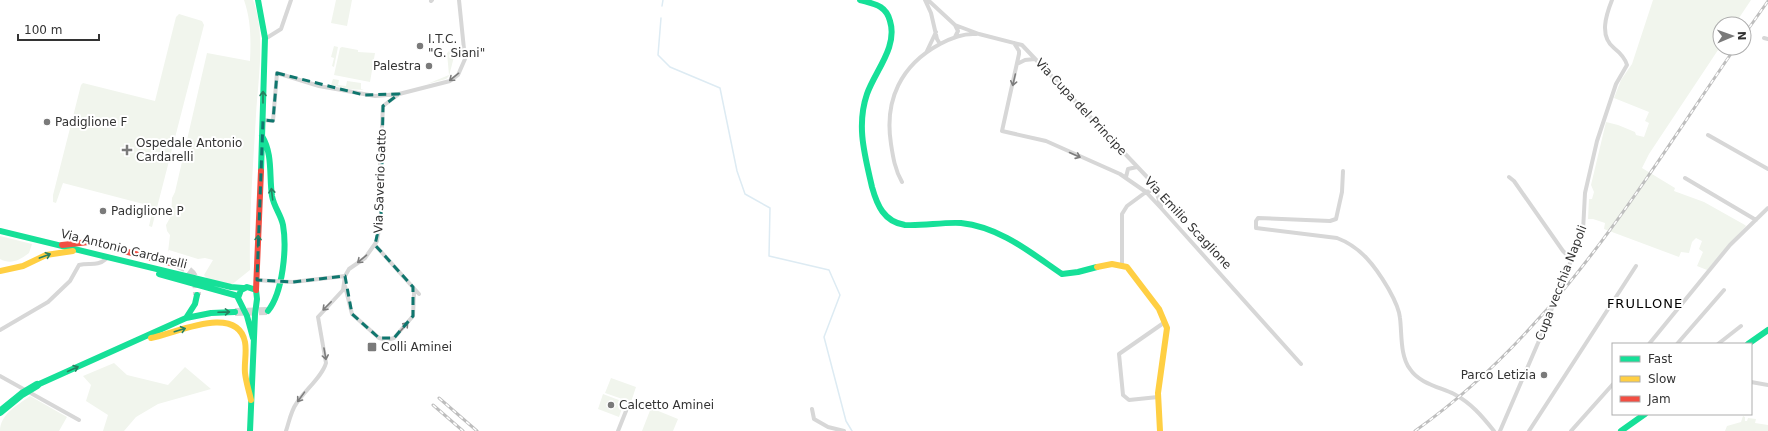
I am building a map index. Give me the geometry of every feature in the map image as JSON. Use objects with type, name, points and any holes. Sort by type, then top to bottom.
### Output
[{"type":"main road","points":[[250,431],[253,338],[256,302],[258,296],[256,290],[265,38],[258,0]]},
{"type":"main road","points":[[860,0],[880,5],[885,10],[889,16],[892,34],[892,41],[867,95],[861,131],[870,184],[876,202],[884,216],[897,224],[904,225],[965,224],[990,230],[1006,236],[1062,274],[1073,275],[1107,264],[1122,264],[1131,272],[1147,292],[1159,309],[1165,322],[1167,334],[1158,397],[1160,431]]},
{"type":"main road","points":[[262,136],[268,148],[272,197],[282,220],[283,230],[283,254],[278,286],[274,303],[268,311]]},
{"type":"main road","name":"Via Antonio Cardarelli","points":[[0,231],[231,287],[243,288]]},
{"type":"main road","points":[[62,245],[88,242],[178,265]]},
{"type":"main road","name":"Via Antonio Cardarelli","points":[[0,271],[23,266],[46,255],[68,250],[106,259],[240,300]]},
{"type":"main road","points":[[253,338],[247,316],[240,300],[243,288],[250,287],[256,290]]},
{"type":"main road","points":[[186,318],[195,304],[197,295]]},
{"type":"main road","points":[[240,300],[250,306],[256,302]]},
{"type":"main road","points":[[0,412],[22,394],[37,385],[186,318],[211,312],[235,312]]},
{"type":"main road","points":[[142,339],[156,338],[193,326],[215,322],[224,322],[234,326],[241,333],[244,340],[245,373],[251,400]]},
{"type":"main road","points":[[1749,343],[1768,330]]},
{"type":"main road","points":[[1621,431],[1644,415]]},
{"type":"street","points":[[265,38],[281,29],[290,0]]},
{"type":"street","points":[[262,120],[273,121],[277,73],[319,86],[364,95],[399,94],[450,81],[458,75],[465,59],[459,0]]},
{"type":"street","points":[[925,0],[931,13],[940,44]]},
{"type":"street","name":"Via Cupa del Principe","points":[[928,0],[955,25],[978,34],[1022,45],[1154,186],[1161,208]]},
{"type":"street","name":"Cupa vecchia Napoli","points":[[1500,431],[1583,231],[1585,193],[1603,121],[1616,84],[1627,65],[1626,60],[1606,38],[1606,18],[1612,0]]},
{"type":"street","points":[[931,13],[934,10],[938,10]]},
{"type":"street","points":[[955,25],[958,31],[955,37]]},
{"type":"street","points":[[926,53],[936,32]]},
{"type":"street","name":"Via Cupa del Principe","points":[[902,182],[897,171],[890,141],[889,123],[890,106],[904,75],[910,67],[926,53],[940,44],[955,37],[978,34]]},
{"type":"street","name":"Via Emilio Scaglione","points":[[1014,43],[1019,51],[1002,131],[1046,141],[1126,177],[1146,192],[1301,364]]},
{"type":"street","points":[[1017,64],[1025,60],[1035,59]]},
{"type":"street","name":"Via Saverio Gatto","points":[[345,276],[349,269],[364,258],[377,241],[380,216],[380,167],[383,106],[399,94]]},
{"type":"street","points":[[1708,135],[1768,169]]},
{"type":"street","points":[[1126,177],[1128,170],[1137,167]]},
{"type":"street","points":[[1343,171],[1342,192],[1336,219],[1330,222],[1258,218],[1256,221],[1256,228],[1337,238],[1362,253],[1380,276],[1398,307],[1401,320],[1403,347],[1407,365],[1410,370],[1420,378],[1454,394],[1469,404],[1480,414],[1494,431]]},
{"type":"street","points":[[1509,177],[1514,181],[1563,252],[1571,259]]},
{"type":"street","points":[[1685,178],[1756,220]]},
{"type":"street","points":[[1122,264],[1122,214],[1127,206],[1146,192],[1150,191],[1154,186]]},
{"type":"street","points":[[1650,343],[1730,245],[1768,208]]},
{"type":"street","points":[[375,245],[419,294]]},
{"type":"street","points":[[0,330],[48,302],[70,281],[79,265],[84,263],[97,265],[106,259]]},
{"type":"street","points":[[1530,431],[1636,266]]},
{"type":"street","points":[[257,280],[293,282],[345,276],[345,285],[352,314],[379,338],[387,340],[394,338],[413,316],[413,287]]},
{"type":"street","points":[[286,431],[294,406],[308,387],[319,376],[326,362],[318,317],[343,290],[345,285]]},
{"type":"street","points":[[1678,343],[1724,290]]},
{"type":"street","points":[[1158,397],[1129,400],[1123,395],[1119,354],[1165,322]]},
{"type":"street","points":[[1719,343],[1741,326]]},
{"type":"street","points":[[0,376],[79,420]]},
{"type":"street","points":[[1752,382],[1768,384]]},
{"type":"street","points":[[1570,431],[1612,385]]},
{"type":"street","points":[[618,431],[628,406]]},
{"type":"street","points":[[812,409],[814,419],[828,427],[844,431]]},
{"type":"highlighted area","points":[[277,73],[364,95],[399,94],[383,106],[381,217],[375,245],[413,287],[413,316],[394,338],[379,338],[352,314],[345,276],[293,282],[257,280],[263,120],[273,121]]},
{"type":"shaded area","points":[[244,0],[253,0],[257,13],[260,42],[250,231],[250,270],[230,286],[208,280],[204,275],[213,260],[205,258],[198,259],[169,250],[168,252],[170,235],[167,231],[166,225],[171,216],[172,198],[175,192],[207,53],[250,61],[250,30]]},
{"type":"shaded area","points":[[336,0],[352,0],[347,26],[331,23]]},
{"type":"shaded area","points":[[1653,0],[1751,0],[1740,16],[1712,16],[1712,56],[1714,56],[1649,154],[1642,168],[1675,188],[1674,191],[1704,202],[1746,226],[1707,270],[1697,266],[1703,252],[1699,249],[1702,241],[1696,238],[1692,242],[1689,253],[1681,252],[1679,257],[1604,229],[1605,223],[1588,219],[1589,199],[1592,199],[1594,192],[1591,185],[1606,122],[1618,125],[1635,132],[1636,135],[1644,137],[1649,123],[1645,121],[1649,112],[1614,98],[1621,80],[1632,64]]},
{"type":"shaded area","points":[[179,14],[202,21],[204,25],[152,227],[149,226],[153,208],[151,206],[63,183],[56,203],[53,202],[53,195],[81,85],[83,83],[155,101],[176,17]]},
{"type":"shaded area","points":[[334,46],[338,47],[334,67],[332,66],[334,58],[331,57]]},
{"type":"shaded area","points":[[342,47],[358,50],[358,52],[375,53],[370,82],[334,75],[340,48]]},
{"type":"shaded area","points":[[450,50],[454,51],[455,53],[449,76],[446,79],[427,84],[449,75],[447,53]]},
{"type":"shaded area","points":[[333,79],[339,80],[338,85],[346,86],[347,81],[361,83],[361,89],[364,90],[348,89],[331,85]]},
{"type":"shaded area","points":[[0,236],[32,244],[29,253],[12,262],[0,259]]},
{"type":"shaded area","points":[[114,363],[127,375],[168,385],[185,367],[211,389],[158,404],[136,417],[124,431],[103,431],[108,415],[86,401],[91,385],[83,376]]},
{"type":"shaded area","points":[[611,378],[636,387],[631,402],[605,393]]},
{"type":"shaded area","name":"Calcetto Aminei","points":[[603,394],[624,402],[619,417],[598,409]]},
{"type":"shaded area","points":[[30,396],[67,417],[59,431],[0,431],[3,420],[10,410]]},
{"type":"shaded area","points":[[651,408],[678,419],[673,431],[642,431]]},
{"type":"shaded area","points":[[1743,416],[1745,417],[1745,421],[1747,421],[1748,418],[1756,419],[1755,423],[1768,425],[1768,431],[1725,431],[1727,426],[1741,422]]},
{"type":"waterway","points":[[662,6],[663,0]]},
{"type":"waterway","points":[[661,18],[658,55],[670,67],[720,88],[737,171],[745,194],[770,208],[769,256],[829,270],[840,295],[824,337],[846,421],[852,431]]},
{"type":"tunnel","points":[[178,265],[188,270],[194,276],[197,295]]},
{"type":"tunnel","points":[[235,312],[268,311]]},
{"type":"railway","points":[[1752,24],[1768,1]]},
{"type":"railway","points":[[1415,431],[1465,392],[1511,349],[1553,303],[1629,204],[1730,56]]},
{"type":"railway","points":[[439,398],[477,431]]},
{"type":"railway","points":[[433,405],[463,431]]},
{"type":"traffic: fast","points":[[258,0],[265,38],[261,171]]},
{"type":"traffic: fast","points":[[860,0],[875,4],[882,8],[888,16],[892,31],[888,49],[867,94],[862,118],[863,141],[867,164],[876,200],[882,212],[892,220],[905,225],[947,223],[975,225],[1002,235],[1062,274],[1097,267]]},
{"type":"traffic: fast","points":[[262,136],[268,150],[272,196],[282,221],[284,235],[283,270],[277,293],[268,311]]},
{"type":"traffic: fast","points":[[0,231],[231,287],[243,288]]},
{"type":"traffic: fast","points":[[159,274],[238,296]]},
{"type":"traffic: fast","points":[[250,431],[255,314],[257,299],[256,290],[247,287],[241,290],[238,298],[247,316],[253,338]]},
{"type":"traffic: fast","points":[[186,318],[195,304],[197,295]]},
{"type":"traffic: fast","points":[[37,385],[186,318],[211,313],[235,312]]},
{"type":"traffic: fast","points":[[1749,343],[1768,330]]},
{"type":"traffic: fast","points":[[0,412],[22,394],[37,385]]},
{"type":"traffic: fast","points":[[1621,431],[1644,415]]},
{"type":"traffic: slow","points":[[0,271],[23,266],[46,255],[73,251]]},
{"type":"traffic: slow","points":[[1097,267],[1112,264],[1127,267],[1159,309],[1167,328],[1158,393],[1160,431]]},
{"type":"traffic: slow","points":[[151,338],[204,324],[230,324],[240,330],[245,342],[245,373],[251,400]]},
{"type":"traffic: jam","points":[[256,290],[261,171]]},
{"type":"traffic: jam","points":[[62,245],[89,242],[178,265]]},
{"type":"place","name":"I.T.C. \"G. Siani\"","points":[[420,46]]},
{"type":"place","name":"Palestra","points":[[429,66]]},
{"type":"place","name":"Padiglione F","points":[[47,122]]},
{"type":"place","name":"Ospedale Antonio Cardarelli","points":[[127,150]]},
{"type":"place","name":"Padiglione P","points":[[103,211]]},
{"type":"place","name":"Colli Aminei","points":[[372,347]]},
{"type":"place","name":"Parco Letizia","points":[[1544,375]]},
{"type":"place","name":"Calcetto Aminei","points":[[611,405]]},
{"type":"district","name":"FRULLONE","points":[[1645,303]]}]
